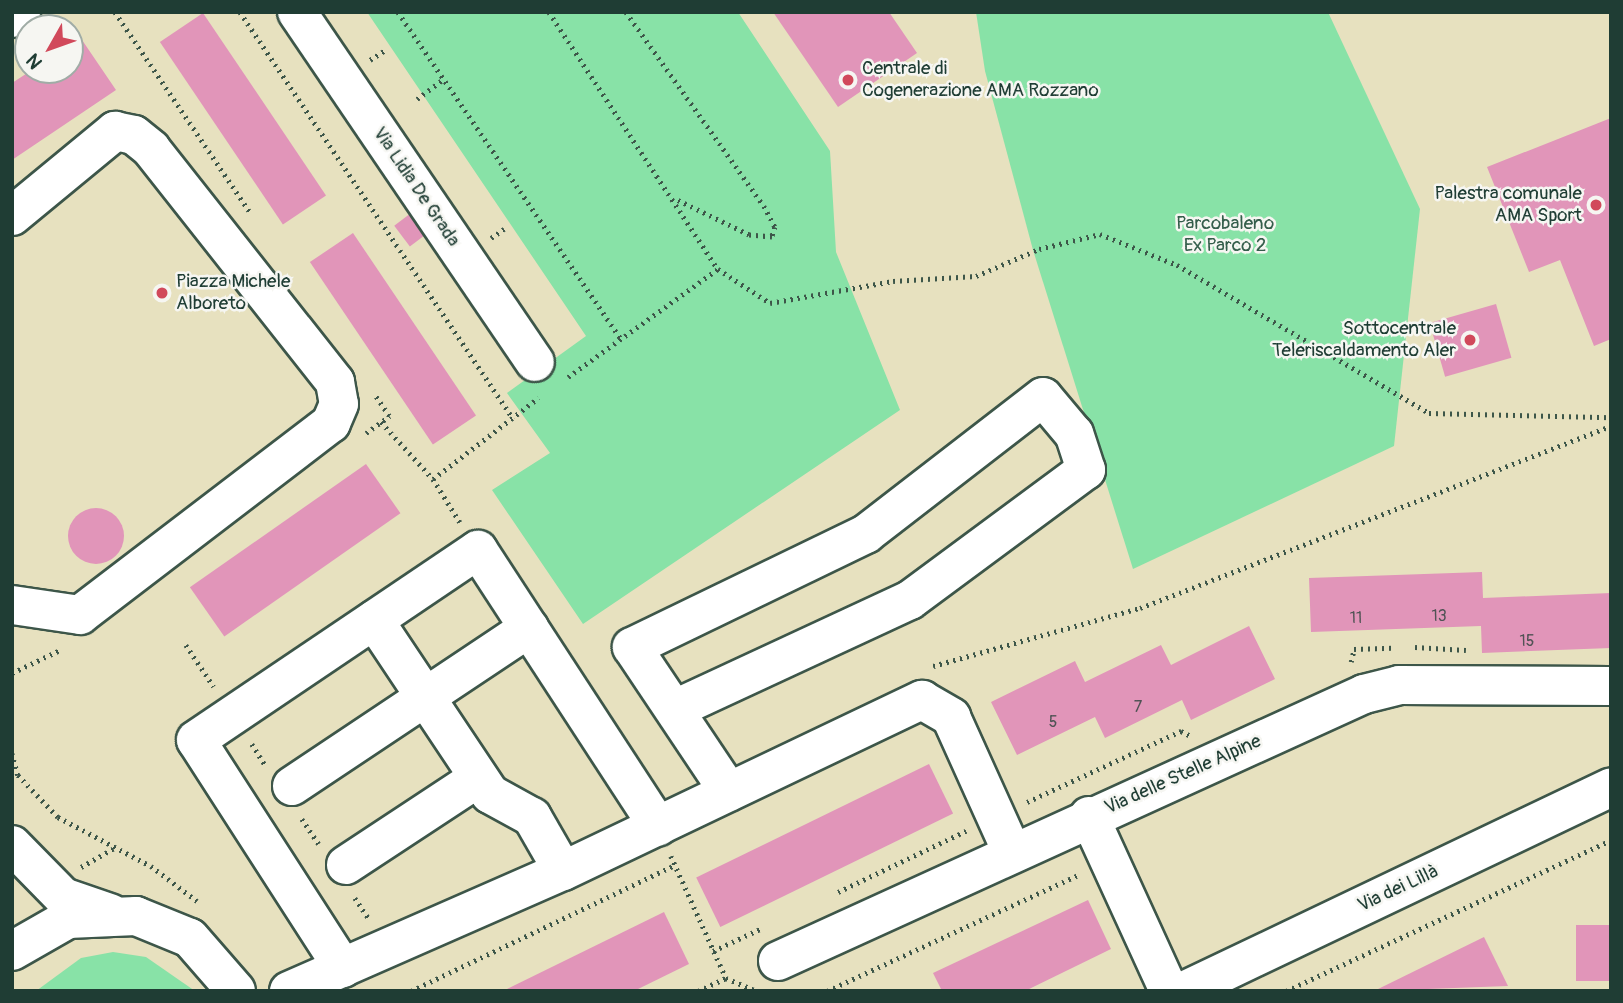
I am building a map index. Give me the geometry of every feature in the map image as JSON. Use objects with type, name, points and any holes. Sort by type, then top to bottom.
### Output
[{"type":"street","points":[[12,18],[21,12]]},
{"type":"street","name":"Via Lidia De Grada","points":[[298,12],[547,379]]},
{"type":"street","points":[[12,216],[115,131],[134,135],[151,149],[335,382],[338,404],[331,423],[80,615],[12,605]]},
{"type":"street","points":[[675,709],[909,600],[1086,470],[1074,434],[1043,397],[866,534],[632,647],[729,792]]},
{"type":"street","points":[[336,977],[196,740],[478,550],[658,826]]},
{"type":"street","points":[[374,620],[478,778],[490,794],[532,817],[563,872]]},
{"type":"street","points":[[292,786],[529,628]]},
{"type":"street","name":"Via delle Stelle Alpine","points":[[778,961],[1012,852],[1364,694],[1399,685],[1611,686]]},
{"type":"street","points":[[289,991],[336,977],[922,700],[938,704],[951,717],[1012,852]]},
{"type":"street","points":[[345,865],[478,778]]},
{"type":"street","name":"Via dei Lillà","points":[[1184,991],[1249,976],[1611,787]]},
{"type":"street","points":[[1089,817],[1169,991]]},
{"type":"street","points":[[12,845],[63,897],[181,933],[214,960],[236,991]]},
{"type":"street","points":[[12,951],[63,921],[110,913]]},
{"type":"path","points":[[115,12],[256,221]]},
{"type":"path","points":[[240,12],[513,419]]},
{"type":"path","points":[[398,12],[621,339]]},
{"type":"path","points":[[549,12],[675,199],[718,269],[770,303],[893,281],[976,276],[1039,249],[1100,234],[1177,265],[1429,413],[1611,417]]},
{"type":"path","points":[[626,12],[764,206],[775,227],[772,237],[749,234],[675,199]]},
{"type":"path","points":[[417,99],[444,79]]},
{"type":"path","points":[[433,478],[513,419],[547,379],[621,339],[718,269]]},
{"type":"path","points":[[358,438],[389,416],[365,382]]},
{"type":"path","points":[[381,422],[433,478],[478,550]]},
{"type":"path","points":[[930,666],[1140,608],[1611,426]]},
{"type":"path","points":[[12,673],[70,643]]},
{"type":"path","points":[[12,753],[18,775],[58,817],[151,866],[208,912]]},
{"type":"path","points":[[658,826],[726,978],[755,991]]},
{"type":"path","points":[[1286,991],[1611,840]]},
{"type":"path","points":[[411,991],[675,865]]},
{"type":"path","points":[[827,991],[1083,873]]},
{"type":"path","points":[[698,991],[726,978]]},
{"type":"green space","points":[[367,12],[738,12],[830,151],[836,252],[900,410],[583,624],[492,490],[550,453],[507,393],[586,336]]},
{"type":"green space","name":"Parcobaleno Ex Parco 2","points":[[976,12],[1328,12],[1420,209],[1394,446],[1133,569],[1033,250],[985,71]]},
{"type":"green space","points":[[113,952],[146,957],[195,991],[36,991],[81,958]]},
{"type":"building","name":"Centrale di Cogenerazione AMA Rozzano","points":[[773,12],[889,12],[917,53],[838,107]]},
{"type":"building","points":[[203,13],[326,195],[283,224],[160,42]]},
{"type":"building","points":[[84,43],[116,90],[12,160],[12,83],[84,84]]},
{"type":"building","points":[[1611,118],[1611,339],[1594,346],[1560,260],[1529,272],[1487,167]]},
{"type":"building","points":[[411,213],[427,234],[410,246],[394,226]]},
{"type":"building","points":[[353,233],[476,415],[433,444],[310,262]]},
{"type":"building","name":"Sottocentrale Teleriscaldamento Aler","points":[[1496,304],[1511,358],[1445,377],[1430,323]]},
{"type":"building","points":[[366,464],[400,513],[224,636],[190,587]]},
{"type":"building","points":[[96,508],[107,510],[116,516],[122,525],[122,547],[116,556],[107,562],[96,564],[85,562],[76,556],[70,547],[68,536],[70,525],[76,516],[85,510]]},
{"type":"building","points":[[1482,572],[1483,598],[1611,593],[1611,648],[1482,653],[1481,626],[1311,632],[1309,578]]},
{"type":"building","points":[[1249,626],[1275,679],[1191,720],[1182,700],[1105,738],[1095,717],[1017,755],[991,702],[1075,661],[1085,682],[1161,645],[1171,665]]},
{"type":"building","points":[[929,764],[953,813],[720,927],[696,878]]},
{"type":"building","points":[[1088,900],[1111,949],[1025,991],[942,991],[933,973]]},
{"type":"building","points":[[664,912],[689,964],[634,991],[503,991]]},
{"type":"building","points":[[1576,925],[1611,925],[1611,981],[1576,981]]},
{"type":"building","points":[[1484,937],[1508,986],[1374,991]]},
{"type":"place","name":"Centrale di Cogenerazione AMA Rozzano","points":[[848,80]]},
{"type":"place","name":"Palestra comunale AMA Sport","points":[[1596,205]]},
{"type":"place","name":"Piazza Michele Alboreto","points":[[162,293]]},
{"type":"place","name":"Sottocentrale Teleriscaldamento Aler","points":[[1470,340]]}]
